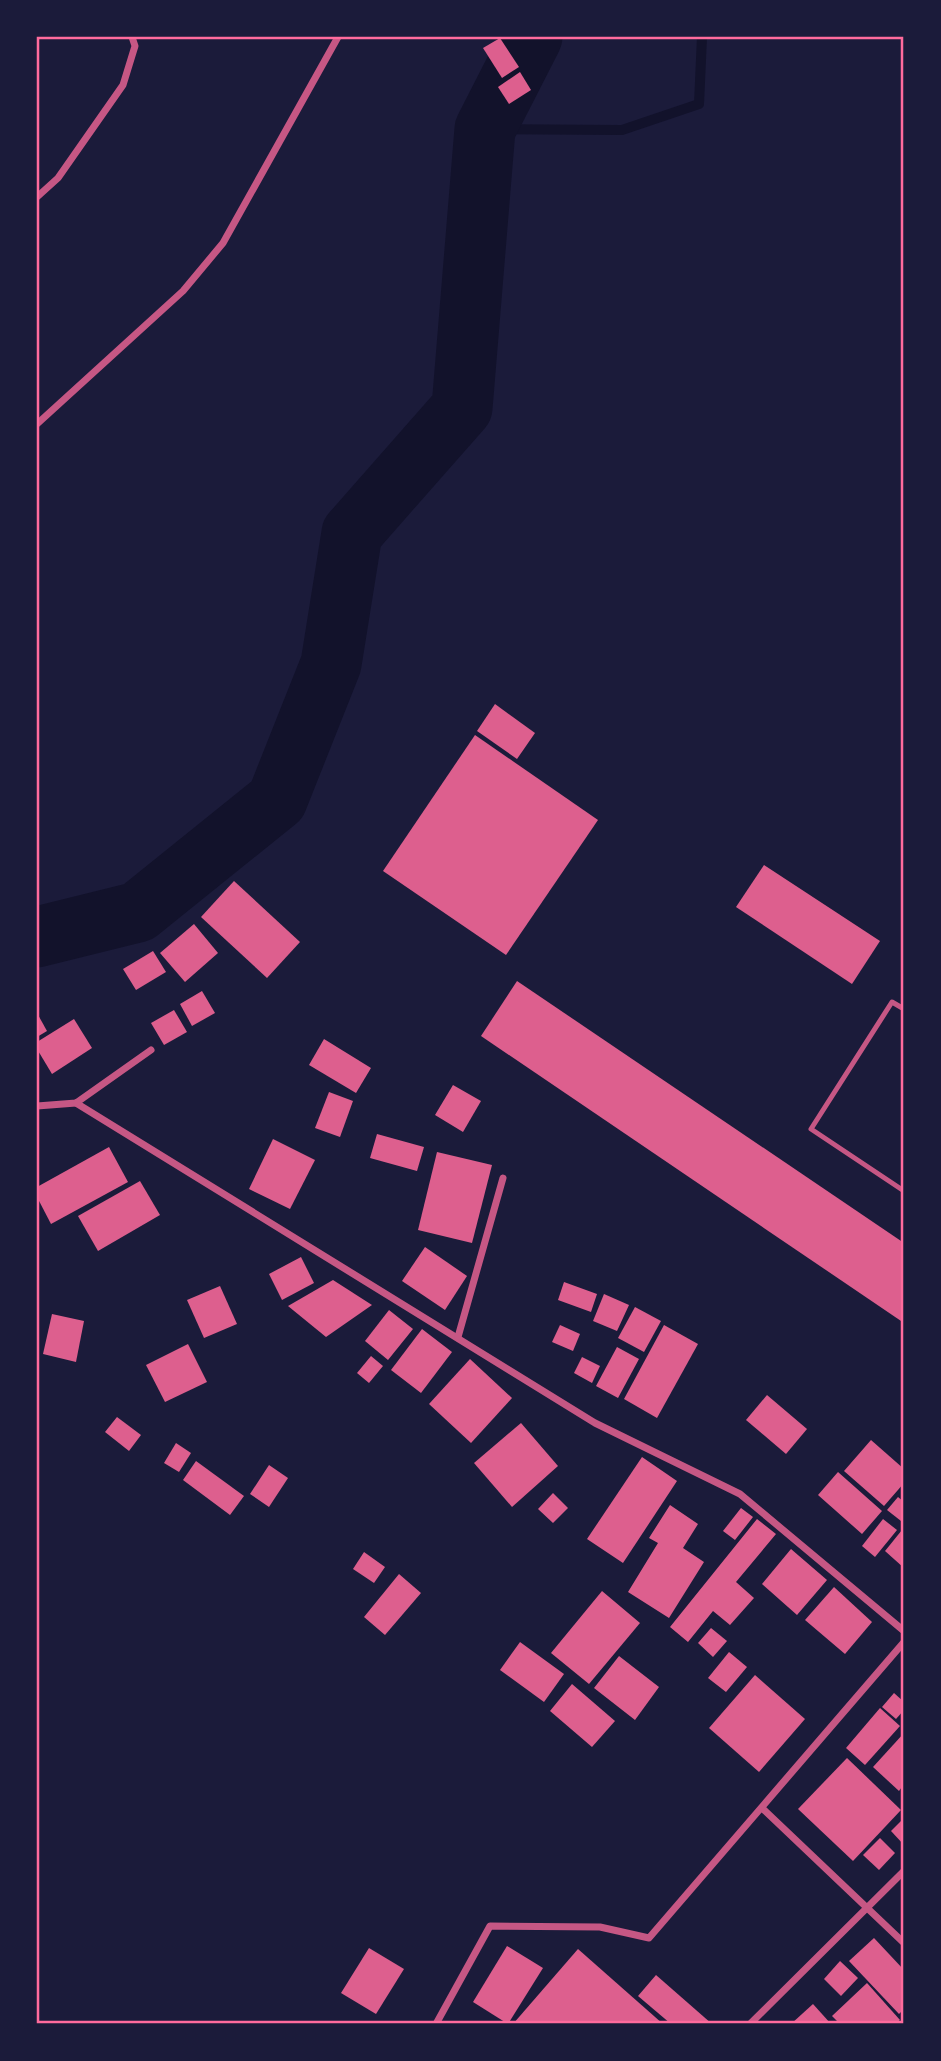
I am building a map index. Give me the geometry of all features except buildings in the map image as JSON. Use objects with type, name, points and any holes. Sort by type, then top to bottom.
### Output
[{"type":"street","points":[[37,197],[58,178],[123,85],[135,46],[132,37]]},
{"type":"street","points":[[37,424],[183,291],[223,243],[338,37]]},
{"type":"street","points":[[37,1106],[76,1103],[151,1050]]},
{"type":"street","points":[[76,1103],[595,1423],[740,1494],[904,1631]]},
{"type":"street","points":[[458,1337],[503,1178]]},
{"type":"street","points":[[436,2024],[490,1926],[600,1927],[649,1938],[904,1642]]},
{"type":"street","points":[[762,1808],[904,1943]]},
{"type":"street","points":[[750,2024],[904,1871]]},
{"type":"lane","points":[[904,1009],[892,1002],[811,1129],[904,1191]]},
{"type":"waterway","points":[[37,937],[138,912],[277,800],[331,664],[352,533],[462,408],[485,129],[532,37]]},
{"type":"waterway","points":[[485,129],[622,130],[699,104],[702,37]]}]
